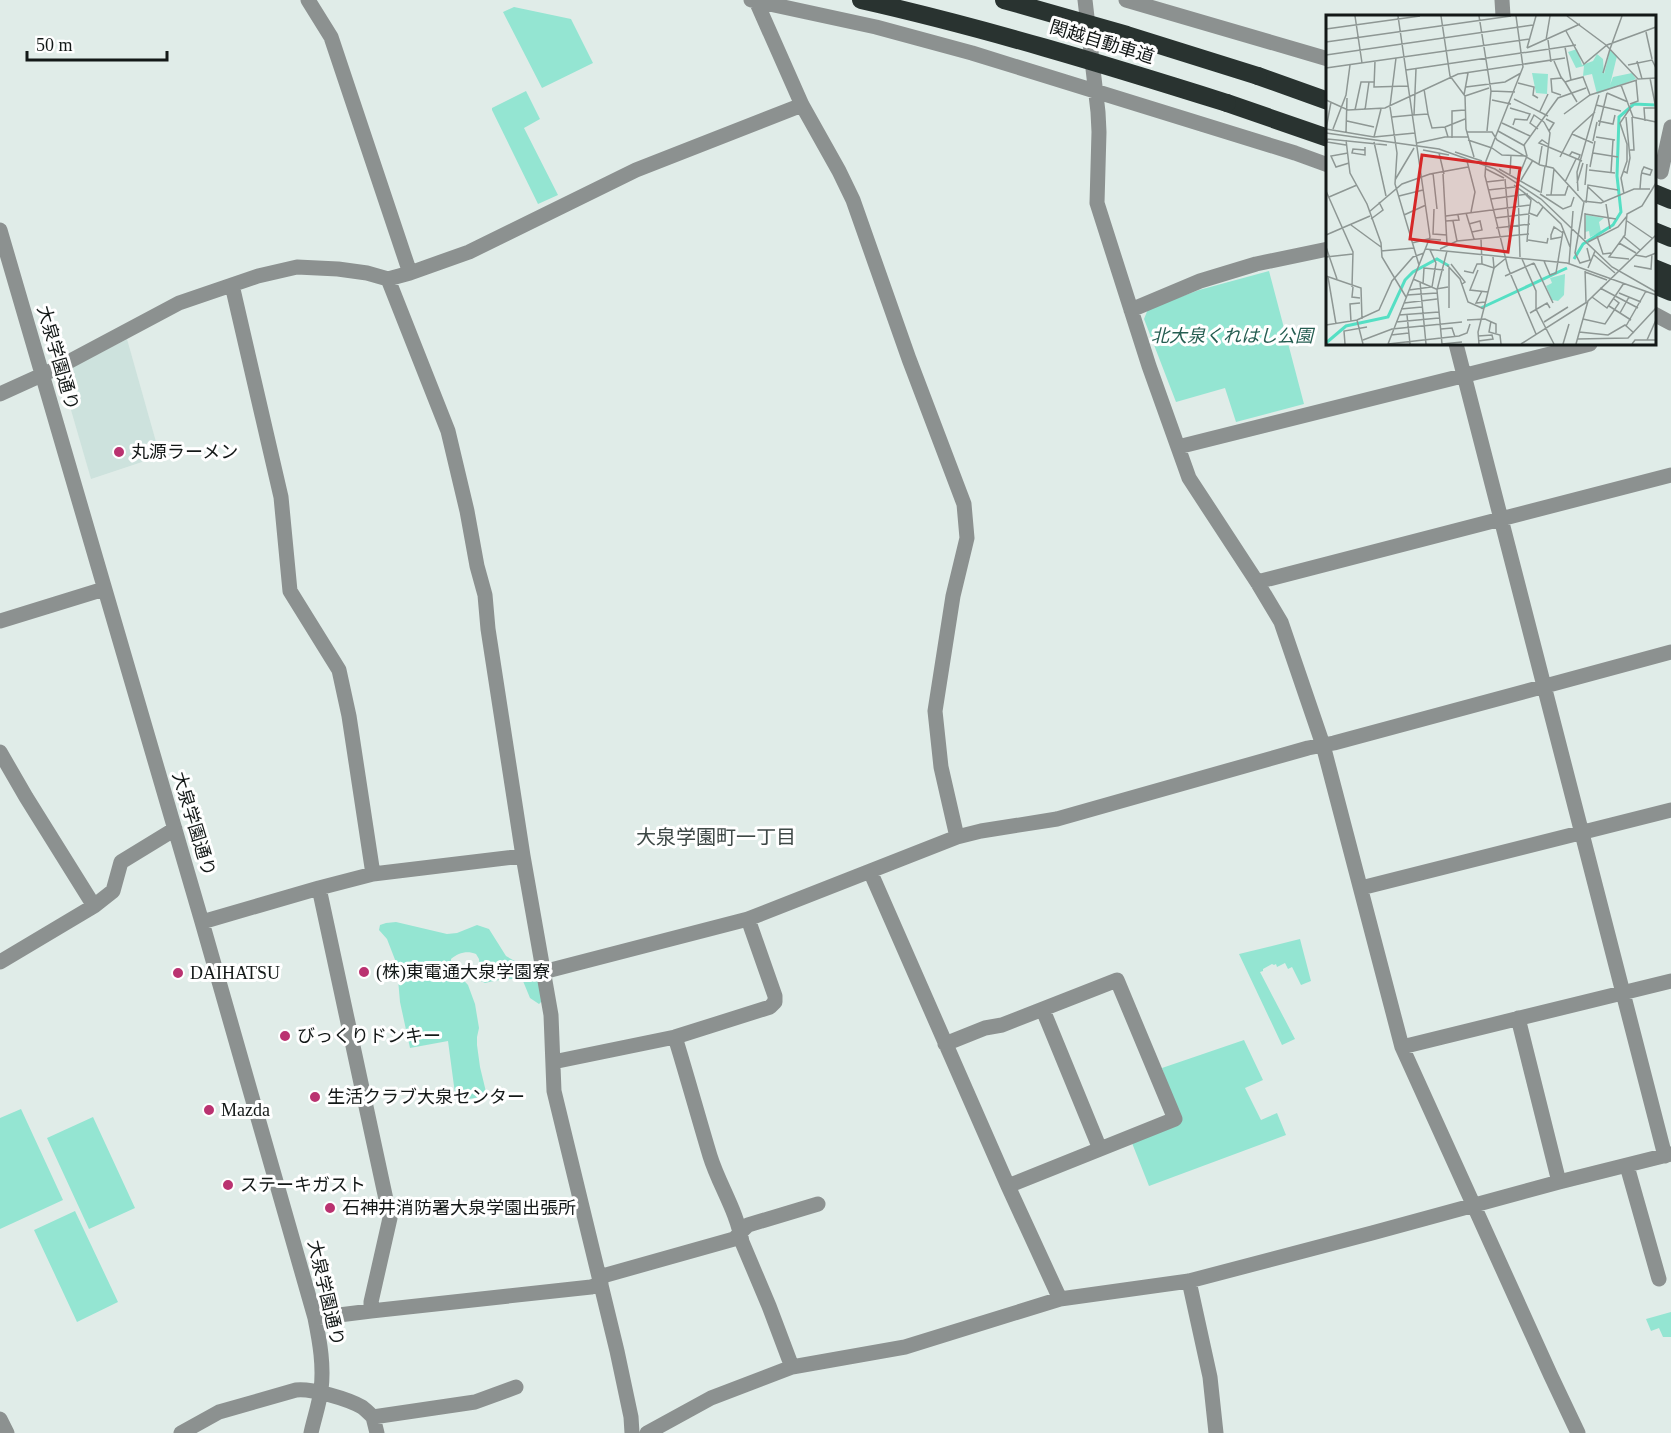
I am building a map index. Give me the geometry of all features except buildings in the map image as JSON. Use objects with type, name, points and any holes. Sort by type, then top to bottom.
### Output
[{"type":"highway","name":"関越自動車道","points":[[861,0],[952,22],[1130,72],[1326,137]]},
{"type":"highway","name":"関越自動車道","points":[[1004,0],[1258,76],[1326,100]]},
{"type":"highway","points":[[1258,76],[1326,93]]},
{"type":"highway","points":[[1656,194],[1671,200]]},
{"type":"highway","points":[[1656,232],[1671,238]]},
{"type":"highway","points":[[1656,269],[1671,275]]},
{"type":"highway","points":[[1656,286],[1671,292]]},
{"type":"street","points":[[309,0],[331,38],[410,273]]},
{"type":"street","points":[[1085,0],[1100,132],[1097,203],[1178,447],[1189,478],[1281,622],[1323,745],[1402,1047],[1578,1433]]},
{"type":"street","points":[[1126,0],[1326,58]]},
{"type":"street","points":[[1502,0],[1503,15]]},
{"type":"street","points":[[753,1],[897,33],[972,53],[1326,164]]},
{"type":"street","points":[[753,1],[802,105],[853,200],[909,359],[964,504],[967,538],[953,596],[935,711],[941,767],[957,837]]},
{"type":"street","points":[[0,394],[62,365],[179,303],[258,276],[297,267],[348,270],[388,279],[469,252],[636,170],[802,105]]},
{"type":"street","points":[[1662,172],[1671,127]]},
{"type":"street","name":"大泉学園通り","points":[[0,230],[315,1318],[322,1354],[321,1392],[311,1433]]},
{"type":"street","points":[[1131,310],[1200,281],[1256,264],[1326,249]]},
{"type":"street","points":[[388,279],[448,431],[485,595],[488,629],[523,856],[551,1015],[554,1090],[624,1384],[632,1433]]},
{"type":"street","points":[[232,285],[281,497],[290,591],[339,670],[350,723],[373,874]]},
{"type":"street","points":[[1656,316],[1671,323]]},
{"type":"street","points":[[647,1433],[711,1398],[792,1367],[905,1347],[1060,1299],[1189,1281],[1474,1204],[1668,1155],[1623,993],[1456,345]]},
{"type":"street","points":[[1178,447],[1586,345]]},
{"type":"street","points":[[1257,582],[1671,475]]},
{"type":"street","points":[[0,621],[104,589]]},
{"type":"street","points":[[543,972],[748,919],[957,837],[1057,819],[1173,785],[1671,652]]},
{"type":"street","points":[[0,752],[94,906]]},
{"type":"street","points":[[1361,888],[1671,810]]},
{"type":"street","points":[[0,962],[94,906],[112,891],[121,862],[175,829]]},
{"type":"street","points":[[202,922],[373,874],[523,856]]},
{"type":"street","points":[[870,872],[1060,1299]]},
{"type":"street","points":[[320,888],[390,1218],[371,1302],[371,1311]]},
{"type":"street","points":[[553,1062],[675,1037],[771,1007],[775,1002],[775,996],[748,919]]},
{"type":"street","points":[[945,1044],[985,1028],[1002,1025],[1043,1010],[1117,980],[1174,1119],[1008,1186]]},
{"type":"street","points":[[1402,1047],[1671,981]]},
{"type":"street","points":[[1043,1010],[1100,1149]]},
{"type":"street","points":[[1518,1018],[1559,1182]]},
{"type":"street","points":[[675,1037],[711,1158],[792,1367]]},
{"type":"street","points":[[1627,1166],[1659,1279]]},
{"type":"street","points":[[315,1318],[591,1287],[600,1281],[734,1239],[748,1225],[818,1204]]},
{"type":"street","points":[[1189,1281],[1209,1377],[1216,1433]]},
{"type":"street","points":[[373,1417],[475,1402],[516,1387]]},
{"type":"street","points":[[181,1433],[219,1412],[304,1389],[321,1392],[362,1407],[373,1417],[377,1433]]},
{"type":"street","points":[[0,1419],[7,1433]]},
{"type":"shaded area","points":[[127,339],[160,456],[91,479],[62,379],[65,371]]},
{"type":"green space","points":[[514,7],[571,19],[593,63],[542,88],[503,12]]},
{"type":"green space","points":[[526,91],[540,119],[524,128],[558,195],[538,204],[492,110]]},
{"type":"green space","name":"北大泉くれはし公園","points":[[1269,271],[1304,404],[1236,422],[1225,388],[1176,402],[1144,319],[1148,309],[1199,290]]},
{"type":"green space","points":[[396,922],[447,934],[457,933],[477,925],[489,929],[506,956],[534,969],[538,974],[542,1001],[539,1004],[530,998],[523,981],[509,979],[485,983],[481,981],[479,959],[476,954],[463,953],[451,959],[456,972],[468,985],[475,1004],[479,1028],[477,1045],[487,1096],[456,1101],[448,1041],[410,1048],[400,1002],[399,970],[387,939],[379,930],[380,925]]},
{"type":"green space","points":[[1300,939],[1311,981],[1301,985],[1292,967],[1288,969],[1285,963],[1277,967],[1276,964],[1272,964],[1260,972],[1295,1039],[1282,1045],[1239,954]]},
{"type":"green space","points":[[1244,1040],[1263,1080],[1245,1088],[1261,1120],[1277,1113],[1286,1135],[1149,1186],[1132,1143],[1179,1118],[1162,1068]]},
{"type":"green space","points":[[21,1109],[63,1200],[0,1229],[0,1118]]},
{"type":"green space","points":[[93,1117],[135,1208],[89,1229],[47,1138]]},
{"type":"green space","points":[[75,1211],[118,1302],[77,1322],[34,1230]]},
{"type":"green space","points":[[1671,1312],[1671,1337],[1663,1337],[1659,1328],[1651,1331],[1646,1319]]},
{"type":"place","name":"丸源ラーメン","points":[[119,452]]},
{"type":"place","name":"(株)東電通大泉学園寮","points":[[364,972]]},
{"type":"place","name":"DAIHATSU","points":[[178,973]]},
{"type":"place","name":"びっくりドンキー","points":[[285,1036]]},
{"type":"place","name":"生活クラブ大泉センター","points":[[315,1097]]},
{"type":"place","name":"Mazda","points":[[209,1110]]},
{"type":"place","name":"ステーキガスト","points":[[228,1185]]},
{"type":"place","name":"石神井消防署大泉学園出張所","points":[[330,1208]]},
{"type":"district","name":"大泉学園町一丁目","points":[[716,837]]}]
